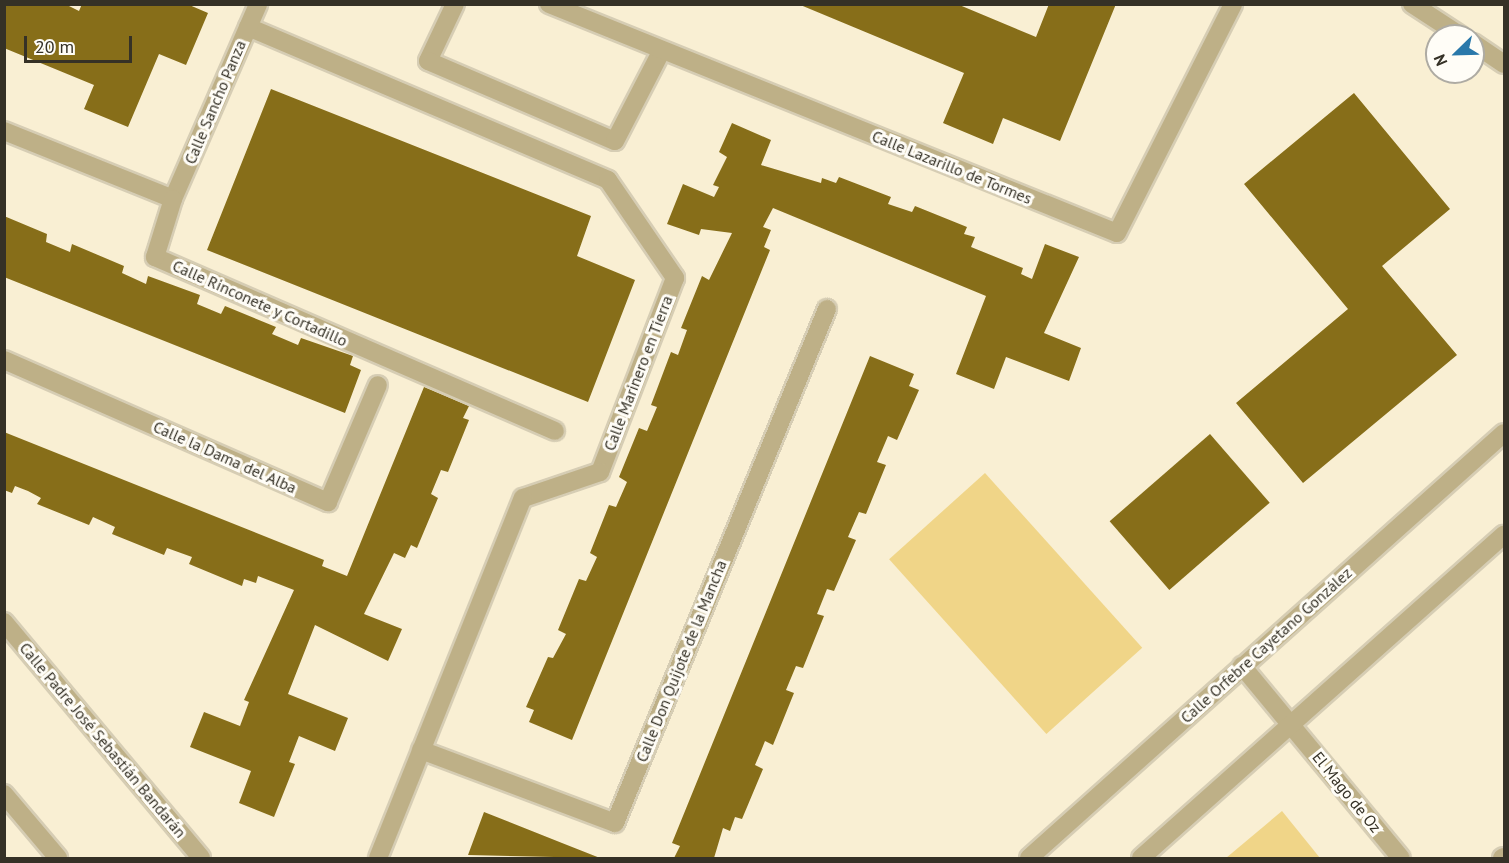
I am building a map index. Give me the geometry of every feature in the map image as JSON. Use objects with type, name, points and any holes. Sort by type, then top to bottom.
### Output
[{"type":"street","name":"Calle Sancho Panza","points":[[173,199],[258,4]]},
{"type":"street","points":[[454,4],[428,61],[615,141],[662,50]]},
{"type":"street","name":"Calle Lazarillo de Tormes","points":[[549,4],[1117,233],[1233,4]]},
{"type":"street","points":[[1413,4],[1443,24]]},
{"type":"street","name":"Calle Marinero en Tierra","points":[[248,27],[608,180],[675,278],[600,472],[523,498],[378,858]]},
{"type":"street","points":[[1485,51],[1504,64]]},
{"type":"street","points":[[4,130],[173,199]]},
{"type":"street","name":"Calle Rinconete y Cortadillo","points":[[173,199],[155,257],[555,431]]},
{"type":"street","name":"Calle Don Quijote de la Mancha","points":[[421,750],[615,823],[827,309]]},
{"type":"street","name":"Calle la Dama del Alba","points":[[4,360],[328,502],[378,384]]},
{"type":"street","name":"Calle Orfebre Cayetano González","points":[[1029,858],[1504,433]]},
{"type":"street","points":[[1141,858],[1293,726],[1504,535]]},
{"type":"street","name":"Calle Padre José Sebastián Bandarán","points":[[4,622],[201,858]]},
{"type":"street","name":"El Mago de Oz","points":[[1242,666],[1401,858]]},
{"type":"street","points":[[4,794],[58,858]]},
{"type":"shaded area","points":[[985,473],[1142,648],[1046,734],[889,559]]},
{"type":"shaded area","points":[[1282,811],[1320,858],[1226,858]]},
{"type":"building","points":[[4,4],[65,4],[79,11],[82,4],[187,4],[208,13],[186,65],[159,54],[128,127],[84,109],[94,85],[4,48]]},
{"type":"building","points":[[798,4],[957,4],[1036,37],[1049,4],[1116,4],[1060,141],[1003,118],[993,144],[943,123],[964,73]]},
{"type":"building","points":[[271,89],[591,216],[577,256],[635,280],[588,402],[207,250]]},
{"type":"building","points":[[1354,93],[1450,209],[1382,266],[1457,355],[1303,483],[1236,403],[1348,309],[1244,184]]},
{"type":"building","points":[[732,123],[771,140],[761,165],[821,183],[822,178],[836,183],[839,177],[891,197],[888,204],[912,212],[915,206],[967,227],[964,234],[975,237],[971,247],[1023,268],[1021,274],[1032,279],[1045,244],[1079,257],[1044,333],[1081,348],[1069,381],[1006,357],[994,389],[956,374],[986,296],[773,208],[763,227],[771,230],[764,247],[770,250],[572,740],[529,722],[534,710],[526,707],[548,657],[553,658],[566,634],[558,630],[579,579],[586,581],[597,557],[590,553],[609,505],[616,507],[627,482],[619,477],[639,428],[647,431],[657,407],[651,405],[671,352],[678,355],[687,330],[681,328],[702,276],[709,280],[732,233],[701,229],[699,235],[667,224],[683,184],[714,197],[719,187],[713,185],[727,157],[719,152]]},
{"type":"building","points":[[4,216],[47,234],[46,242],[70,252],[72,244],[124,266],[122,273],[146,284],[148,276],[200,295],[197,304],[221,314],[225,306],[276,327],[272,334],[298,345],[301,338],[353,356],[350,365],[361,370],[345,413],[4,277]]},
{"type":"building","points":[[870,356],[914,374],[909,386],[919,390],[897,440],[888,436],[877,462],[886,465],[866,514],[859,512],[848,537],[856,540],[834,591],[827,589],[817,614],[824,616],[803,668],[796,666],[786,690],[794,693],[773,745],[765,741],[755,765],[763,769],[742,819],[735,817],[730,831],[723,828],[714,858],[674,858],[680,846],[672,843]]},
{"type":"building","points":[[424,387],[469,406],[463,418],[469,420],[448,472],[441,470],[431,494],[438,498],[417,548],[411,545],[405,558],[394,553],[364,614],[402,629],[388,661],[315,625],[288,694],[348,718],[335,751],[299,736],[289,762],[295,764],[274,817],[239,803],[251,771],[190,747],[204,712],[240,726],[249,702],[244,700],[294,590],[258,576],[256,583],[244,579],[242,586],[189,564],[192,557],[167,548],[164,555],[112,534],[115,527],[93,517],[89,525],[37,504],[41,498],[28,491],[15,486],[12,493],[4,490],[4,432],[324,560],[322,566],[347,576]]},
{"type":"building","points":[[1210,434],[1270,503],[1169,590],[1110,521]]},
{"type":"building","points":[[484,812],[562,843],[600,858],[468,855]]}]
